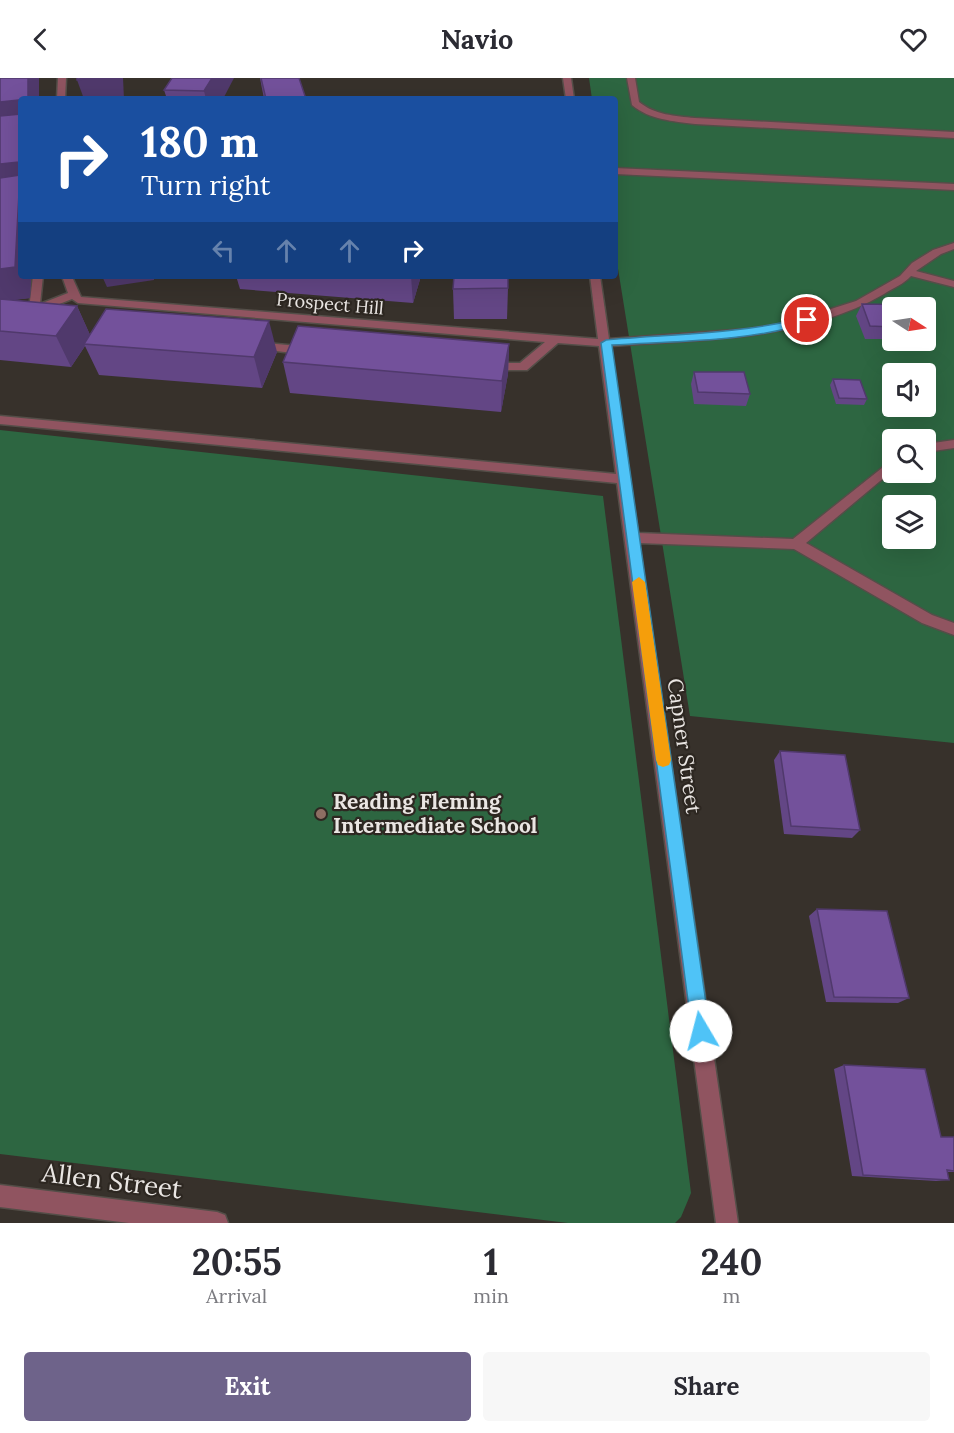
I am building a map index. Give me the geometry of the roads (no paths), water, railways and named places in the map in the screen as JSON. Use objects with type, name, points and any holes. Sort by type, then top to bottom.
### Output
[{"type":"street","points":[[61,96],[62,78]]},
{"type":"street","points":[[567,78],[570,96]]},
{"type":"street","points":[[631,78],[634,103],[652,114],[665,117],[695,121],[954,135]]},
{"type":"street","points":[[618,171],[954,187]]},
{"type":"street","name":"Prospect Hill","points":[[74,294],[78,300],[606,343],[748,332],[789,326],[860,303],[911,273],[916,265],[937,252],[954,246]]},
{"type":"street","points":[[911,273],[954,284]]},
{"type":"street","points":[[38,279],[33,317],[44,324]]},
{"type":"street","points":[[34,310],[74,294],[68,279]]},
{"type":"street","name":"Capner Street","points":[[595,279],[727,1223]]},
{"type":"street","points":[[472,365],[523,367],[555,339]]},
{"type":"street","points":[[243,345],[324,352]]},
{"type":"street","points":[[0,420],[625,479]]},
{"type":"street","points":[[936,447],[954,444]]},
{"type":"street","points":[[796,544],[882,472]]},
{"type":"street","points":[[633,538],[796,544],[927,619],[954,629]]},
{"type":"street","name":"Allen Street","points":[[0,1196],[217,1223]]},
{"type":"place","name":"Reading Fleming Intermediate School","points":[[321,814]]}]
